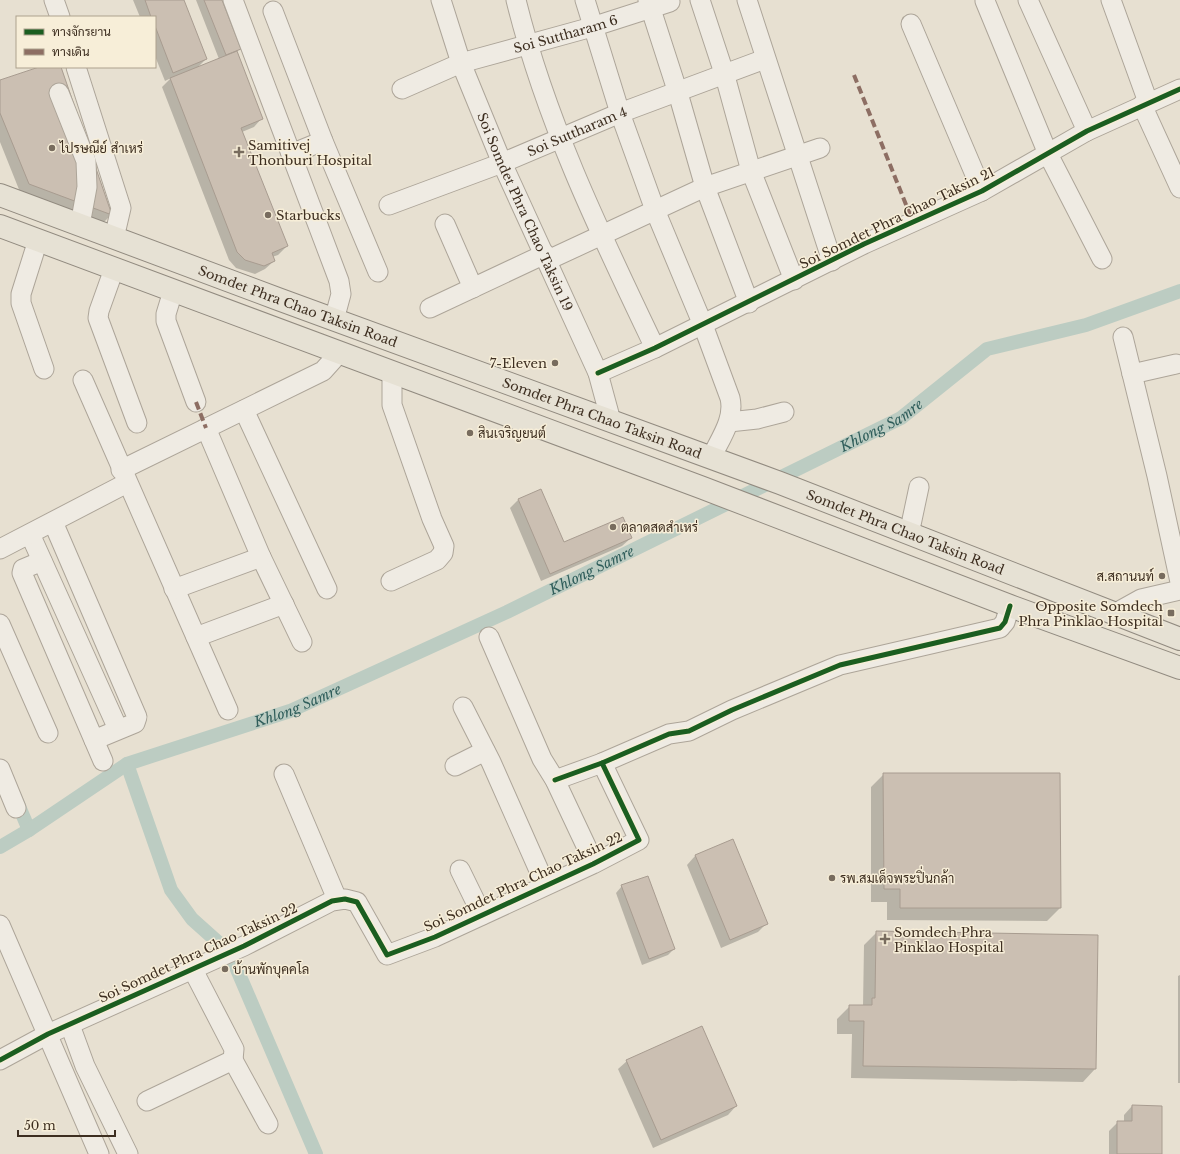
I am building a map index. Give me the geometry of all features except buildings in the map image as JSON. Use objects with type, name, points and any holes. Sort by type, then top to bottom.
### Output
[{"type":"main road","name":"Somdet Phra Chao Taksin Road","points":[[0,195],[334,320],[780,483],[1180,640]]},
{"type":"main road","points":[[0,226],[704,488],[1010,606],[1180,667]]},
{"type":"main road","points":[[79,256],[84,227]]},
{"type":"main road","points":[[120,271],[135,246]]},
{"type":"street","points":[[54,0],[60,16]]},
{"type":"street","points":[[233,0],[339,281],[341,294],[334,320]]},
{"type":"street","name":"Soi Somdet Phra Chao Taksin 19","points":[[441,0],[461,63],[502,163],[547,257],[598,373],[611,422]]},
{"type":"street","points":[[516,0],[527,44],[560,139],[601,235],[655,348]]},
{"type":"street","points":[[585,0],[592,27],[620,113],[655,210],[703,325],[730,398],[732,408],[721,461]]},
{"type":"street","points":[[700,0],[752,170],[794,280]]},
{"type":"street","points":[[747,0],[832,261]]},
{"type":"street","points":[[1028,0],[1087,131]]},
{"type":"street","points":[[1111,0],[1145,104],[1180,188]]},
{"type":"street","points":[[985,1],[1048,154],[1102,259]]},
{"type":"street","name":"Soi Suttharam 6","points":[[402,89],[461,63],[592,27],[649,4],[670,2]]},
{"type":"street","points":[[649,4],[678,93],[704,187],[749,303]]},
{"type":"street","points":[[273,11],[323,141],[378,272]]},
{"type":"street","points":[[911,24],[982,191]]},
{"type":"street","name":"Soi Suttharam 4","points":[[389,205],[502,163],[620,113],[724,76],[765,59]]},
{"type":"street","points":[[76,68],[121,208],[114,238]]},
{"type":"street","name":"Soi Somdet Phra Chao Taksin 21","points":[[598,373],[655,348],[832,261],[982,191],[1087,131],[1180,88]]},
{"type":"street","points":[[59,93],[86,161],[87,187],[84,227]]},
{"type":"street","points":[[291,154],[323,141]]},
{"type":"street","points":[[430,308],[601,235],[704,187],[752,170],[797,157],[820,148]]},
{"type":"street","points":[[445,224],[474,288]]},
{"type":"street","points":[[38,240],[21,294],[21,303],[44,369]]},
{"type":"street","points":[[120,271],[99,311],[98,318],[137,423]]},
{"type":"street","points":[[174,291],[166,314],[166,321],[196,402]]},
{"type":"street","points":[[1123,337],[1180,582]]},
{"type":"street","points":[[0,549],[52,522],[124,476],[206,428],[323,371],[340,352]]},
{"type":"street","points":[[1132,374],[1176,364]]},
{"type":"street","points":[[391,581],[437,560],[443,553],[444,546],[432,519],[392,405],[392,372]]},
{"type":"street","points":[[83,380],[228,710]]},
{"type":"street","points":[[244,410],[327,589]]},
{"type":"street","points":[[728,422],[756,419],[784,412]]},
{"type":"street","points":[[206,428],[261,557],[302,642]]},
{"type":"street","points":[[909,534],[919,487]]},
{"type":"street","points":[[52,522],[136,716],[135,723],[94,740]]},
{"type":"street","points":[[30,534],[118,729]]},
{"type":"street","points":[[174,589],[261,557]]},
{"type":"street","points":[[42,561],[23,569],[22,573],[103,761]]},
{"type":"street","points":[[1114,614],[1141,599],[1180,590]]},
{"type":"street","points":[[196,637],[284,604]]},
{"type":"street","points":[[555,780],[602,763],[669,734],[689,731],[732,710],[840,665],[1000,628],[1005,622],[1010,606]]},
{"type":"street","points":[[0,624],[48,732]]},
{"type":"street","points":[[489,637],[542,759],[555,780],[587,848]]},
{"type":"street","points":[[463,707],[485,751],[545,884]]},
{"type":"street","points":[[455,766],[485,751]]},
{"type":"street","name":"Soi Somdet Phra Chao Taksin 22","points":[[0,1060],[48,1034],[193,970],[337,899],[346,899],[357,902],[387,955],[434,937],[545,884],[593,864],[639,840],[602,763]]},
{"type":"street","points":[[0,769],[16,808]]},
{"type":"street","points":[[284,774],[337,899]]},
{"type":"street","points":[[460,870],[482,914]]},
{"type":"street","points":[[0,925],[99,1154]]},
{"type":"street","points":[[193,970],[234,1049],[233,1060],[268,1124]]},
{"type":"street","points":[[70,1025],[86,1066],[128,1154]]},
{"type":"street","points":[[147,1101],[233,1060]]},
{"type":"waterway","name":"Khlong Samre","points":[[0,847],[29,830],[127,764],[290,711],[507,612],[901,418],[987,349],[1086,325],[1180,291]]},
{"type":"waterway","points":[[127,764],[171,890],[192,919],[230,953],[316,1154]]},
{"type":"waterway","points":[[15,797],[29,830]]},
{"type":"marked path","points":[[854,75],[913,222]]},
{"type":"marked path","points":[[196,402],[206,428]]},
{"type":"cycle path","points":[[598,373],[655,348],[864,244],[982,191],[1087,131],[1180,89]]},
{"type":"cycle path","points":[[555,780],[602,763],[669,734],[689,731],[732,710],[840,665],[1000,628],[1005,622],[1010,606]]},
{"type":"cycle path","points":[[0,1060],[48,1034],[244,946],[332,901],[345,899],[357,902],[387,955],[435,937],[593,864],[639,840],[602,763]]},
{"type":"place","name":"ไปรษณีย์ สำเหร่","points":[[52,148]]},
{"type":"place","name":"Samitivej Thonburi Hospital","points":[[239,152]]},
{"type":"place","name":"Starbucks","points":[[268,215]]},
{"type":"place","name":"7-Eleven","points":[[555,363]]},
{"type":"place","name":"สินเจริญยนต์","points":[[470,433]]},
{"type":"place","name":"ตลาดสดสำเหร่","points":[[613,527]]},
{"type":"place","name":"ส.สถานนท์","points":[[1162,576]]},
{"type":"place","name":"Opposite Somdech Phra Pinklao Hospital","points":[[1171,613]]},
{"type":"place","name":"รพ.สมเด็จพระปิ่นกล้า","points":[[832,878]]},
{"type":"place","name":"Somdech Phra Pinklao Hospital","points":[[885,939]]},
{"type":"place","name":"บ้านพักบุคคโล","points":[[225,969]]}]
